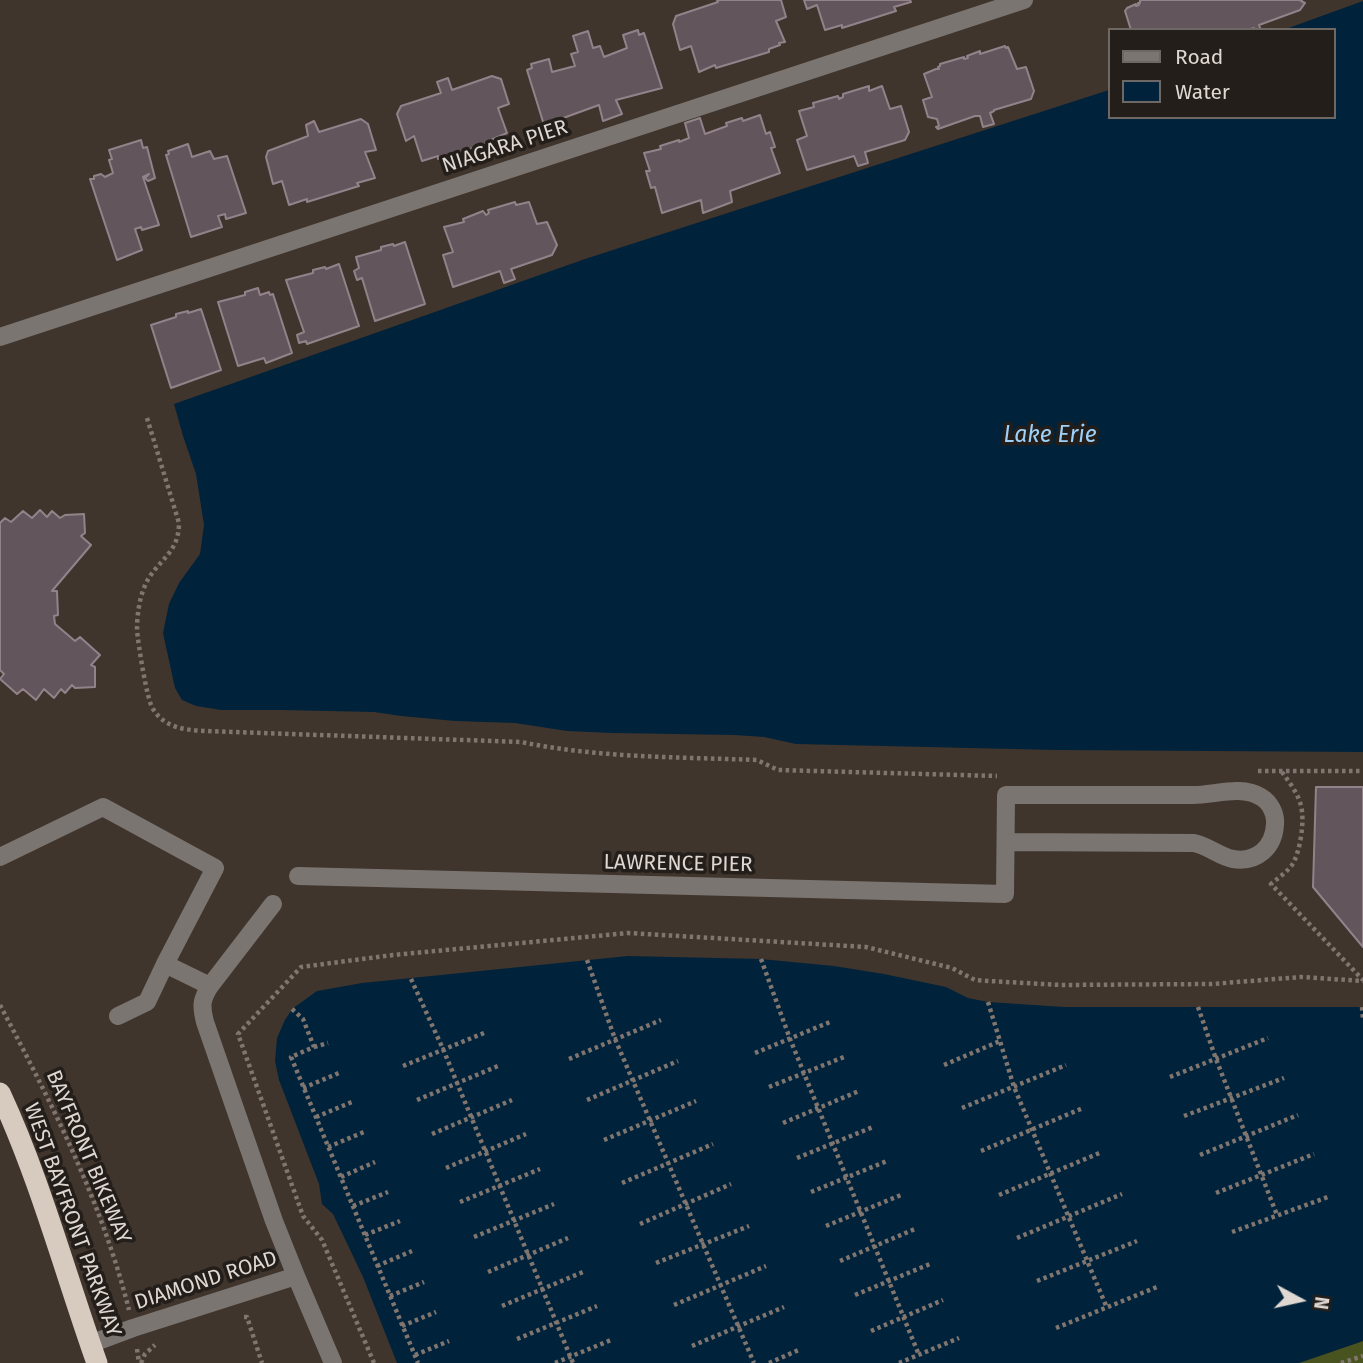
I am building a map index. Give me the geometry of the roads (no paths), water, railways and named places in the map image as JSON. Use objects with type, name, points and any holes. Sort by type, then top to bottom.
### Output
[{"type":"highway","name":"WEST BAYFRONT PARKWAY","points":[[0,1093],[35,1181],[94,1353]]},
{"type":"street","name":"NIAGARA PIER","points":[[0,337],[1024,0]]},
{"type":"street","name":"LAWRENCE PIER","points":[[298,876],[1005,894],[1006,794],[1198,795],[1248,792],[1262,797],[1270,805],[1276,819],[1275,833],[1269,846],[1260,855],[1247,860],[1231,859],[1205,845],[1194,843],[1006,842]]},
{"type":"street","points":[[0,857],[103,807],[215,868],[147,1002],[118,1016]]},
{"type":"street","points":[[273,904],[210,986],[201,1007],[274,1221],[333,1363]]},
{"type":"street","points":[[165,964],[210,986]]},
{"type":"street","name":"DIAMOND ROAD","points":[[94,1353],[133,1328],[296,1276]]},
{"type":"water","name":"Lake Erie","points":[[1363,1],[1363,752],[1056,750],[796,744],[764,737],[567,731],[515,723],[455,721],[374,712],[221,710],[196,706],[182,700],[175,688],[163,633],[169,604],[179,583],[200,554],[204,525],[196,474],[174,404],[585,259],[1108,90],[1108,119],[1335,119],[1335,28],[1289,28]]},
{"type":"water","points":[[628,956],[761,959],[834,966],[946,987],[968,998],[988,1002],[1064,1007],[1363,1007],[1363,1341],[1299,1363],[397,1363],[363,1277],[333,1214],[322,1204],[319,1184],[279,1080],[275,1061],[277,1038],[285,1020],[292,1009],[317,991],[362,983]]}]
